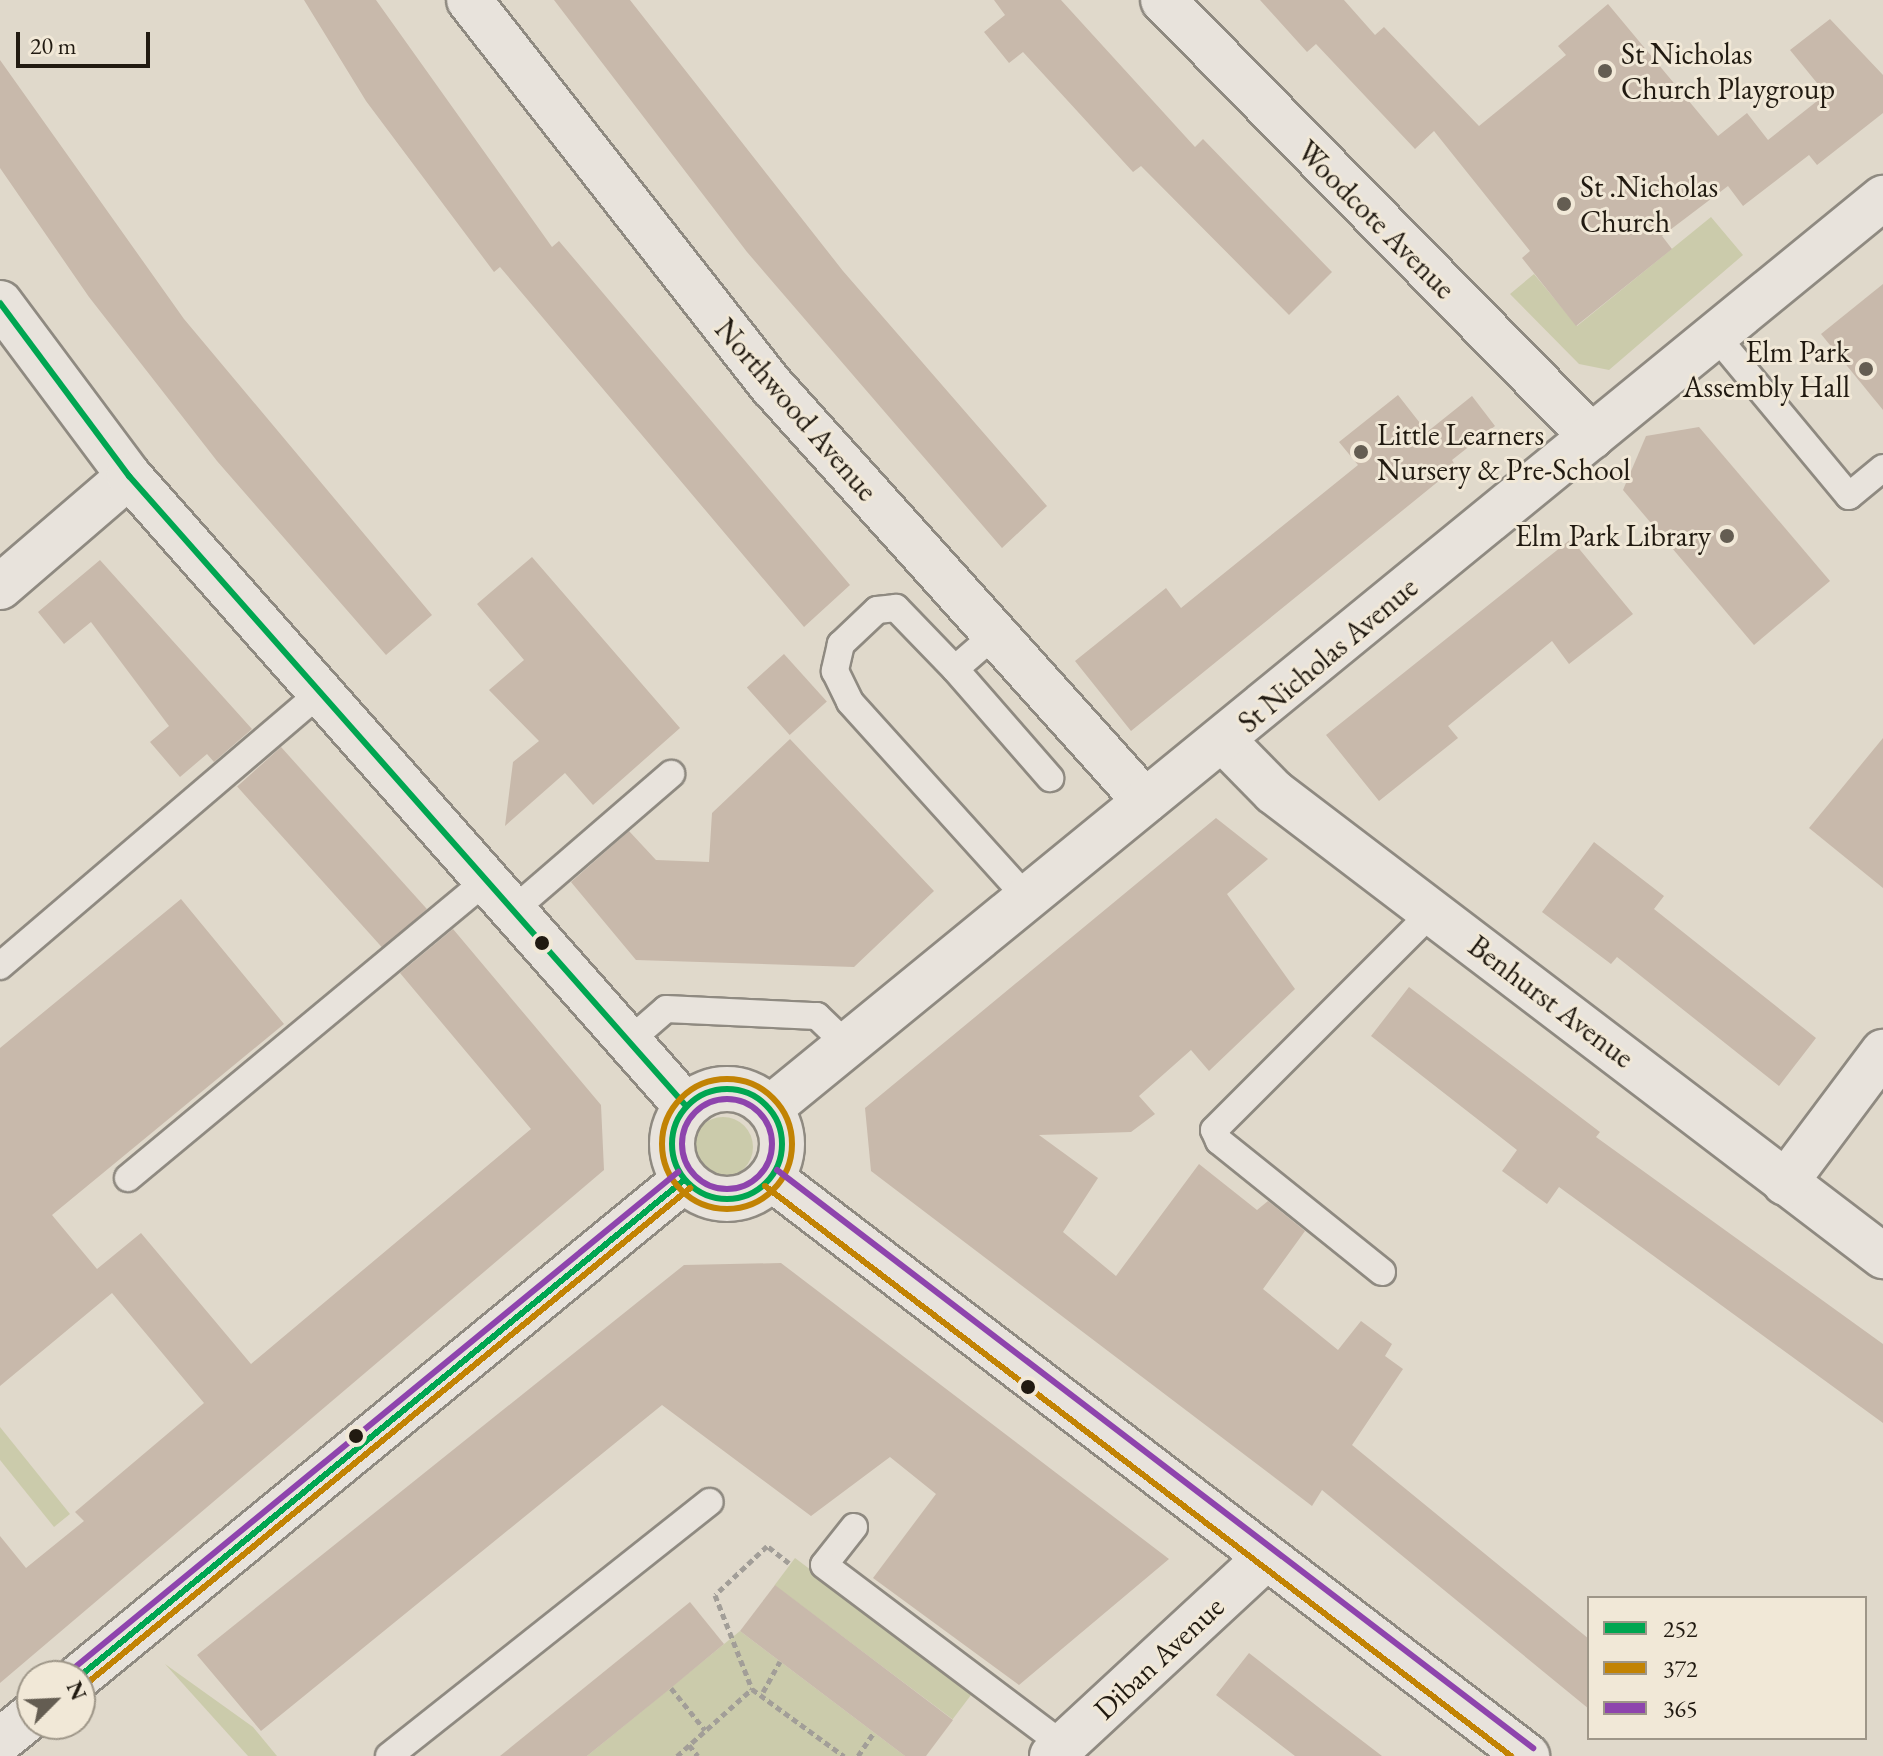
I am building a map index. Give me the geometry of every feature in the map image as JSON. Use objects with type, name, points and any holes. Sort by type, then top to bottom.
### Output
[{"type":"street","name":"Northwood Avenue","points":[[469,0],[676,270],[993,636],[1145,801]]},
{"type":"street","name":"Woodcote Avenue","points":[[1163,0],[1592,437]]},
{"type":"street","name":"St Nicholas Avenue","points":[[770,1108],[1145,801],[1224,741],[1883,198]]},
{"type":"street","points":[[0,303],[129,476],[496,898],[686,1106]]},
{"type":"street","points":[[0,587],[129,476]]},
{"type":"street","name":"Benhurst Avenue","points":[[1224,741],[1274,792],[1883,1256]]},
{"type":"street","points":[[1785,1183],[1883,1052]]},
{"type":"street","points":[[728,1088],[770,1108],[781,1130],[771,1178],[728,1200],[684,1180],[671,1143],[686,1106],[728,1088]]},
{"type":"street","points":[[771,1178],[1527,1756]]},
{"type":"street","points":[[96,1663],[374,1428],[684,1180]]},
{"type":"street","name":"Diban Avenue","points":[[1058,1751],[1266,1558]]},
{"type":"street","points":[[0,1741],[16,1728]]},
{"type":"lane","points":[[1716,336],[1849,496],[1883,468]]},
{"type":"lane","points":[[1027,898],[850,702],[835,671],[841,644],[877,610],[896,608],[955,669],[1050,778]]},
{"type":"lane","points":[[955,669],[993,636]]},
{"type":"lane","points":[[0,966],[318,694]]},
{"type":"lane","points":[[128,1178],[496,898],[671,774]]},
{"type":"lane","points":[[1382,1272],[1219,1141],[1214,1130],[1432,912]]},
{"type":"lane","points":[[628,1042],[666,1009],[817,1016],[847,1045]]},
{"type":"lane","points":[[389,1756],[709,1502]]},
{"type":"lane","points":[[854,1527],[824,1565],[1058,1751]]},
{"type":"path","points":[[752,1689],[715,1595],[767,1546],[804,1575]]},
{"type":"path","points":[[763,1692],[780,1661]]},
{"type":"path","points":[[671,1688],[705,1730]]},
{"type":"path","points":[[752,1689],[763,1692],[844,1756]]},
{"type":"path","points":[[677,1756],[752,1689]]},
{"type":"path","points":[[858,1756],[874,1732]]},
{"type":"path","points":[[689,1745],[698,1756]]},
{"type":"green space","points":[[1711,217],[1743,255],[1609,370],[1579,364],[1510,294],[1534,274],[1577,326]]},
{"type":"green space","points":[[723,1117],[735,1119],[744,1126],[751,1135],[751,1159],[744,1168],[735,1175],[723,1177],[711,1175],[702,1168],[695,1159],[693,1147],[695,1135],[702,1126],[711,1119]]},
{"type":"green space","points":[[0,1427],[70,1514],[54,1527],[0,1460]]},
{"type":"green space","points":[[795,1558],[973,1692],[953,1719],[775,1585]]},
{"type":"green space","points":[[740,1631],[905,1756],[587,1756]]},
{"type":"green space","points":[[165,1664],[253,1727],[277,1756],[248,1756]]},
{"type":"building","points":[[304,0],[376,0],[552,247],[559,241],[850,585],[804,627],[500,267],[494,272],[366,101]]},
{"type":"building","points":[[554,0],[630,0],[843,271],[1047,506],[1002,548],[747,252]]},
{"type":"building","points":[[994,0],[1061,0],[1195,147],[1203,139],[1332,272],[1289,315],[1141,166],[1133,172],[1023,52],[1009,63],[984,32],[1005,15]]},
{"type":"building","points":[[1260,0],[1344,0],[1375,35],[1384,27],[1479,126],[1566,55],[1558,46],[1608,4],[1718,136],[1747,113],[1768,140],[1826,94],[1790,50],[1830,19],[1883,75],[1883,113],[1817,165],[1809,155],[1743,206],[1728,186],[1662,236],[1672,249],[1576,326],[1522,258],[1530,251],[1434,131],[1415,149],[1316,44],[1307,52]]},
{"type":"building","points":[[0,60],[184,319],[432,615],[386,655],[217,461],[89,297],[0,168]]},
{"type":"building","name":"Elm Park Assembly Hall","points":[[1883,284],[1883,410],[1821,334]]},
{"type":"building","points":[[1398,395],[1427,432],[1472,396],[1495,426],[1452,460],[1456,467],[1131,731],[1075,661],[1166,588],[1181,608],[1358,465],[1339,442]]},
{"type":"building","name":"Elm Park Library","points":[[1699,427],[1830,581],[1754,645],[1623,490],[1646,436]]},
{"type":"building","points":[[1571,539],[1633,614],[1569,664],[1552,641],[1448,726],[1458,738],[1379,801],[1326,735]]},
{"type":"building","points":[[532,557],[680,728],[593,805],[565,773],[505,826],[513,762],[539,741],[489,690],[524,660],[477,604]]},
{"type":"building","points":[[100,560],[252,729],[214,762],[207,754],[180,777],[150,742],[169,726],[91,622],[64,644],[38,612]]},
{"type":"building","points":[[784,654],[827,702],[790,735],[747,687]]},
{"type":"building","points":[[1883,738],[1883,888],[1809,828]]},
{"type":"building","points":[[790,739],[934,891],[854,967],[636,960],[571,882],[629,831],[656,860],[709,862],[712,813]]},
{"type":"building","points":[[281,747],[427,909],[383,948],[237,786]]},
{"type":"building","points":[[1216,818],[1268,859],[1227,894],[1295,989],[1209,1071],[1191,1050],[1139,1096],[1155,1114],[1131,1132],[1039,1135],[1098,1178],[1063,1232],[1116,1276],[1199,1164],[1257,1210],[1268,1201],[1305,1231],[1263,1289],[1338,1350],[1361,1321],[1392,1344],[1385,1356],[1403,1369],[1352,1445],[1587,1637],[1587,1707],[1322,1490],[1312,1506],[871,1171],[865,1108]]},
{"type":"building","points":[[1594,842],[1664,896],[1654,909],[1816,1038],[1779,1086],[1617,957],[1611,964],[1542,912]]},
{"type":"building","points":[[181,899],[284,1024],[52,1215],[97,1269],[141,1233],[251,1364],[531,1129],[400,973],[453,929],[601,1105],[604,1170],[27,1660],[16,1660],[16,1669],[0,1683],[0,1536],[26,1568],[84,1521],[75,1512],[204,1403],[112,1293],[0,1386],[0,1048]]},
{"type":"building","points":[[1409,987],[1600,1132],[1596,1137],[1883,1344],[1883,1423],[1559,1187],[1547,1204],[1502,1171],[1517,1150],[1371,1036]]},
{"type":"building","points":[[781,1263],[1169,1559],[1019,1685],[873,1578],[936,1494],[890,1457],[811,1516],[662,1405],[261,1731],[197,1655],[684,1265]]},
{"type":"building","points":[[775,1585],[953,1720],[926,1756],[905,1756],[740,1631]]},
{"type":"building","points":[[690,1602],[724,1644],[671,1688],[587,1756],[500,1756]]},
{"type":"building","points":[[1249,1653],[1382,1756],[1295,1756],[1216,1695]]},
{"type":"transit line","name":"252","points":[[0,303],[129,476],[686,1106]]},
{"type":"transit line","name":"372","points":[[727,1079],[752,1084],[773,1098],[787,1119],[792,1144],[787,1169],[773,1190],[752,1204],[727,1209],[702,1204],[681,1190],[667,1169],[662,1144],[667,1119],[681,1098],[702,1084],[727,1079]]},
{"type":"transit line","name":"252","points":[[727,1089],[748,1093],[766,1105],[778,1123],[782,1144],[778,1165],[766,1183],[748,1195],[727,1199],[706,1195],[688,1183],[676,1165],[672,1144],[676,1123],[688,1105],[706,1093],[727,1089]]},
{"type":"transit line","name":"365","points":[[727,1099],[744,1102],[759,1112],[769,1127],[772,1144],[769,1161],[759,1176],[744,1186],[727,1189],[710,1186],[695,1176],[685,1161],[682,1144],[685,1127],[695,1112],[710,1102],[727,1099]]},
{"type":"transit line","name":"365","points":[[777,1170],[1533,1748]]},
{"type":"transit line","name":"365","points":[[84,1660],[678,1172]]},
{"type":"transit line","name":"252","points":[[96,1663],[684,1180]]},
{"type":"transit line","name":"372","points":[[765,1186],[1511,1756]]},
{"type":"transit line","name":"372","points":[[96,1676],[690,1188]]},
{"type":"place","name":"St Nicholas Church Playgroup","points":[[1605,71]]},
{"type":"place","name":"St .Nicholas Church","points":[[1564,204]]},
{"type":"place","name":"Elm Park Assembly Hall","points":[[1866,369]]},
{"type":"place","name":"Little Learners Nursery & Pre-School","points":[[1361,452]]},
{"type":"place","name":"Elm Park Library","points":[[1727,536]]}]
